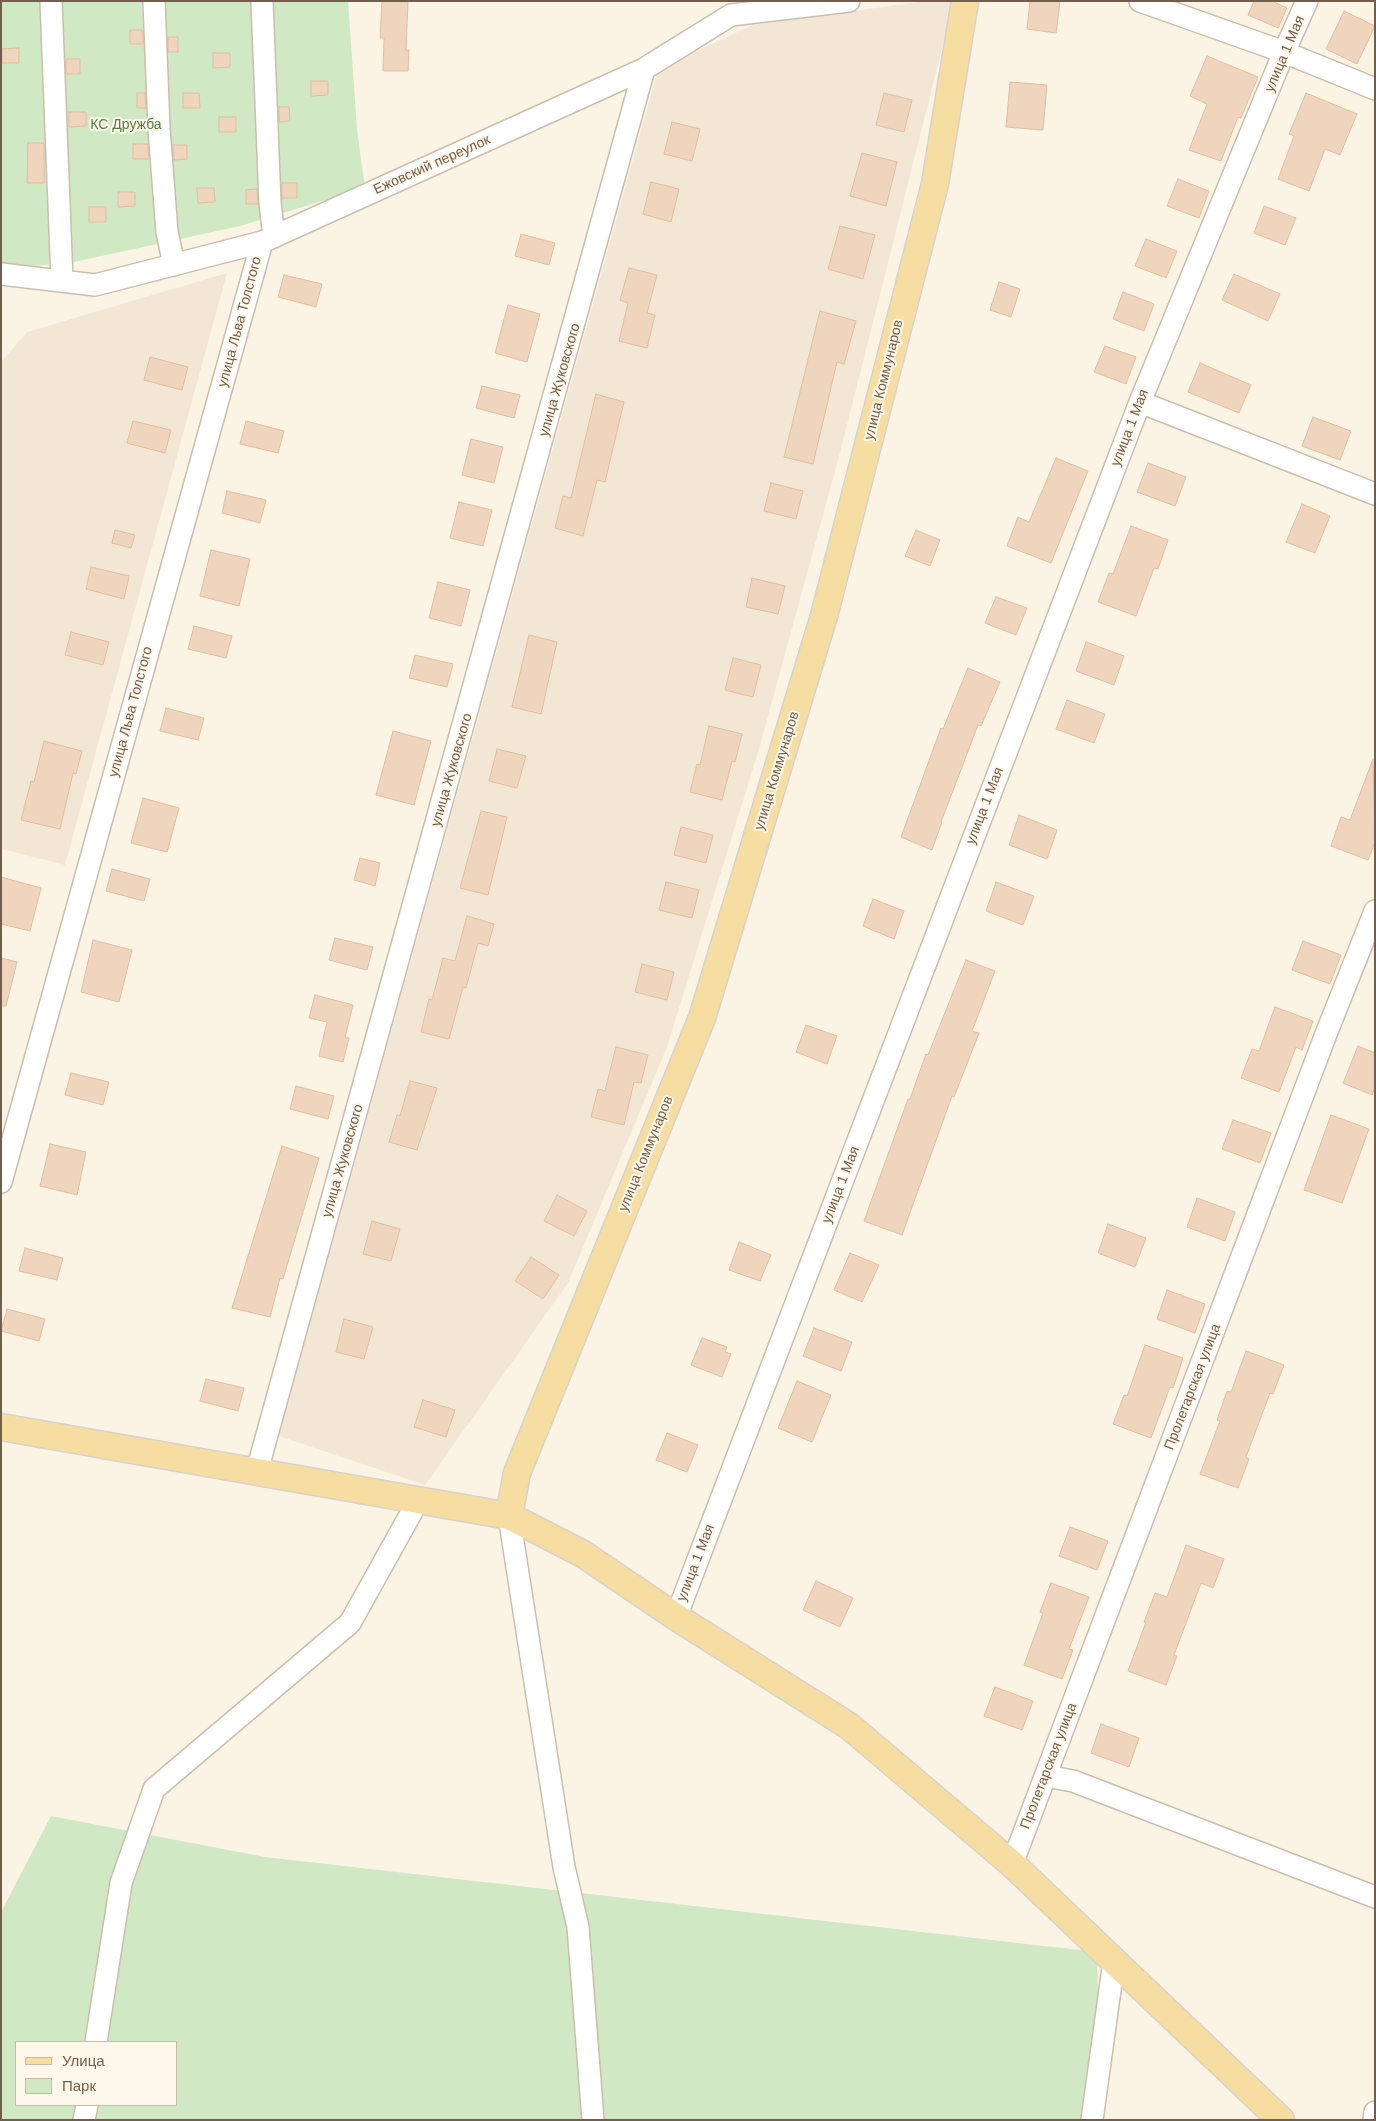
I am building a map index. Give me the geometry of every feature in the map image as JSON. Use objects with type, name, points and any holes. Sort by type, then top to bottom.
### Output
[{"type":"main road","name":"улица Коммунаров","points":[[509,1516],[517,1473],[702,1018],[824,616],[935,184],[965,1]]},
{"type":"main road","points":[[1,1427],[509,1516],[583,1554],[676,1616],[849,1726],[1012,1864],[1281,2120]]},
{"type":"street","points":[[51,1],[62,281]]},
{"type":"street","points":[[154,1],[167,232],[174,265]]},
{"type":"street","points":[[262,1],[270,203],[268,240]]},
{"type":"street","name":"Ежовский переулок","points":[[1,274],[95,285],[268,240],[644,69],[731,15],[849,1]]},
{"type":"street","points":[[1140,1],[1284,52],[1375,89]]},
{"type":"street","name":"улица 1 Мая","points":[[676,1616],[1140,402],[1284,52],[1308,1]]},
{"type":"street","name":"улица Жуковского","points":[[257,1471],[598,242],[644,69]]},
{"type":"street","name":"улица Льва Толстого","points":[[1,1182],[268,240]]},
{"type":"street","points":[[1140,402],[1375,494]]},
{"type":"street","name":"Пролетарская улица","points":[[1012,1864],[1326,1034],[1375,911]]},
{"type":"street","points":[[96,2041],[122,1883],[154,1789],[350,1623],[419,1499]]},
{"type":"street","points":[[509,1516],[564,1867],[578,1927],[593,2120]]},
{"type":"street","points":[[1046,1776],[1073,1782],[1375,1897]]},
{"type":"street","points":[[1092,2120],[1114,1961]]},
{"type":"street","points":[[84,2120],[87,2106]]},
{"type":"street","points":[[1374,2120],[1375,2112]]},
{"type":"shaded area","points":[[926,1],[954,1],[840,453],[759,749],[667,1047],[568,1283],[425,1485],[279,1436],[658,69],[753,25]]},
{"type":"shaded area","points":[[227,273],[65,865],[1,849],[1,362],[27,332]]},
{"type":"green space","name":"КС Дружба","points":[[1,1],[348,1],[357,129],[365,188],[240,226],[74,262],[4,269],[1,261]]},
{"type":"green space","points":[[51,1816],[265,1857],[1097,1952],[1101,2120],[1,2120],[1,1912]]},
{"type":"building","points":[[382,1],[408,1],[406,50],[409,50],[408,71],[383,71],[384,38],[380,38]]},
{"type":"building","points":[[1030,1],[1060,1],[1056,33],[1027,29]]},
{"type":"building","points":[[1254,1],[1272,1],[1287,8],[1278,28],[1248,15]]},
{"type":"building","points":[[1344,11],[1375,26],[1357,64],[1326,49]]},
{"type":"building","points":[[130,30],[143,30],[143,44],[130,44]]},
{"type":"building","points":[[168,37],[178,37],[178,52],[168,52]]},
{"type":"building","points":[[19,48],[19,63],[2,63],[2,49]]},
{"type":"building","points":[[213,53],[230,53],[230,67],[213,68]]},
{"type":"building","points":[[1207,56],[1258,77],[1241,118],[1238,117],[1221,161],[1189,150],[1207,104],[1190,96]]},
{"type":"building","points":[[66,59],[80,59],[80,74],[66,74]]},
{"type":"building","points":[[311,81],[328,81],[328,95],[311,96]]},
{"type":"building","points":[[1010,82],[1047,85],[1043,130],[1006,127]]},
{"type":"building","points":[[137,93],[145,93],[146,108],[137,108]]},
{"type":"building","points":[[183,93],[199,93],[200,108],[183,108]]},
{"type":"building","points":[[884,93],[912,100],[904,132],[876,125]]},
{"type":"building","points":[[1306,93],[1357,114],[1340,155],[1325,149],[1309,191],[1278,179],[1294,136],[1289,134]]},
{"type":"building","points":[[279,107],[289,107],[290,121],[279,122]]},
{"type":"building","points":[[69,112],[86,112],[86,126],[69,127]]},
{"type":"building","points":[[219,117],[236,117],[236,132],[219,132]]},
{"type":"building","points":[[672,122],[700,129],[692,161],[664,154]]},
{"type":"building","points":[[28,143],[44,143],[44,183],[27,183]]},
{"type":"building","points":[[133,144],[148,144],[149,159],[133,159]]},
{"type":"building","points":[[173,145],[187,145],[187,159],[174,160]]},
{"type":"building","points":[[862,153],[897,162],[886,206],[850,196]]},
{"type":"building","points":[[1178,179],[1209,191],[1199,218],[1167,206]]},
{"type":"building","points":[[651,182],[679,189],[671,222],[643,214]]},
{"type":"building","points":[[282,183],[297,183],[297,198],[282,198]]},
{"type":"building","points":[[197,188],[214,188],[215,202],[198,203]]},
{"type":"building","points":[[257,189],[258,204],[246,204],[246,190]]},
{"type":"building","points":[[118,192],[135,192],[135,206],[118,207]]},
{"type":"building","points":[[1264,206],[1296,218],[1285,245],[1254,233]]},
{"type":"building","points":[[89,207],[106,207],[106,222],[89,222]]},
{"type":"building","points":[[840,226],[875,235],[863,279],[828,269]]},
{"type":"building","points":[[521,234],[555,243],[549,265],[515,256]]},
{"type":"building","points":[[1146,239],[1177,251],[1166,278],[1135,266]]},
{"type":"building","points":[[629,268],[657,275],[647,313],[655,315],[647,348],[619,341],[628,303],[620,300]]},
{"type":"building","points":[[1234,274],[1280,294],[1268,321],[1222,300]]},
{"type":"building","points":[[284,275],[322,284],[316,307],[278,297]]},
{"type":"building","points":[[999,282],[1020,289],[1011,317],[990,310]]},
{"type":"building","points":[[1123,292],[1154,304],[1144,331],[1113,319]]},
{"type":"building","points":[[508,305],[540,314],[527,362],[495,353]]},
{"type":"building","points":[[820,311],[856,321],[844,364],[837,362],[813,464],[784,457]]},
{"type":"building","points":[[1105,346],[1136,357],[1126,384],[1094,372]]},
{"type":"building","points":[[150,357],[188,367],[182,390],[144,380]]},
{"type":"building","points":[[1200,363],[1251,385],[1239,413],[1188,392]]},
{"type":"building","points":[[482,386],[520,395],[514,418],[476,408]]},
{"type":"building","points":[[596,394],[624,402],[605,482],[597,480],[583,536],[555,528],[563,496],[571,498]]},
{"type":"building","points":[[1313,417],[1351,431],[1340,460],[1302,446]]},
{"type":"building","points":[[133,421],[171,430],[165,453],[127,443]]},
{"type":"building","points":[[246,421],[284,431],[278,453],[240,444]]},
{"type":"building","points":[[471,439],[503,447],[494,483],[462,475]]},
{"type":"building","points":[[1056,458],[1088,471],[1051,563],[1007,546],[1018,517],[1029,522]]},
{"type":"building","points":[[1148,463],[1186,477],[1175,506],[1137,492]]},
{"type":"building","points":[[771,483],[803,491],[796,519],[764,511]]},
{"type":"building","points":[[227,491],[266,500],[260,523],[222,513]]},
{"type":"building","points":[[459,502],[492,510],[483,546],[450,538]]},
{"type":"building","points":[[1302,504],[1330,516],[1315,553],[1286,542]]},
{"type":"building","points":[[1131,526],[1168,540],[1158,569],[1154,568],[1136,616],[1098,602],[1109,573],[1113,574]]},
{"type":"building","points":[[115,530],[135,535],[131,548],[112,543]]},
{"type":"building","points":[[916,530],[940,540],[930,566],[905,556]]},
{"type":"building","points":[[211,550],[250,559],[239,606],[200,596]]},
{"type":"building","points":[[91,567],[129,576],[124,599],[86,589]]},
{"type":"building","points":[[752,578],[785,586],[778,614],[746,607]]},
{"type":"building","points":[[438,582],[470,590],[461,626],[429,618]]},
{"type":"building","points":[[996,597],[1027,608],[1016,635],[985,623]]},
{"type":"building","points":[[194,626],[232,636],[226,658],[188,649]]},
{"type":"building","points":[[71,632],[109,642],[103,665],[65,655]]},
{"type":"building","points":[[529,635],[557,642],[541,714],[512,707]]},
{"type":"building","points":[[1086,642],[1124,656],[1114,685],[1076,671]]},
{"type":"building","points":[[415,655],[453,664],[447,687],[409,678]]},
{"type":"building","points":[[733,658],[761,665],[753,697],[725,690]]},
{"type":"building","points":[[968,668],[1000,682],[981,726],[978,725],[932,850],[901,837],[941,728],[943,729]]},
{"type":"building","points":[[1067,700],[1105,714],[1094,743],[1056,729]]},
{"type":"building","points":[[166,708],[204,718],[198,740],[160,731]]},
{"type":"building","points":[[709,726],[742,734],[735,762],[732,761],[722,800],[690,792],[697,764],[700,765]]},
{"type":"building","points":[[393,731],[431,741],[414,805],[376,795]]},
{"type":"building","points":[[44,741],[82,751],[76,774],[73,773],[60,829],[21,820],[31,781],[34,782]]},
{"type":"building","points":[[497,749],[526,756],[517,788],[489,781]]},
{"type":"building","points":[[1373,759],[1375,842],[1368,860],[1331,846],[1341,817],[1350,820]]},
{"type":"building","points":[[143,798],[179,808],[167,852],[131,843]]},
{"type":"building","points":[[481,811],[507,817],[488,895],[460,888]]},
{"type":"building","points":[[1019,815],[1057,830],[1047,859],[1009,845]]},
{"type":"building","points":[[681,827],[713,835],[706,863],[674,855]]},
{"type":"building","points":[[360,858],[380,863],[375,886],[354,880]]},
{"type":"building","points":[[112,869],[150,879],[144,901],[106,891]]},
{"type":"building","points":[[1,877],[41,888],[30,931],[1,924]]},
{"type":"building","points":[[666,882],[699,890],[692,918],[659,910]]},
{"type":"building","points":[[996,882],[1034,896],[1023,925],[986,911]]},
{"type":"building","points":[[873,899],[904,911],[894,939],[863,926]]},
{"type":"building","points":[[467,916],[494,924],[488,946],[478,943],[466,988],[463,987],[449,1039],[421,1032],[429,999],[432,1000],[443,958],[455,961]]},
{"type":"building","points":[[335,938],[373,947],[367,970],[329,960]]},
{"type":"building","points":[[93,940],[132,950],[119,1002],[81,992]]},
{"type":"building","points":[[1303,941],[1341,955],[1330,984],[1292,970]]},
{"type":"building","points":[[1,958],[17,962],[6,1006],[1,1006]]},
{"type":"building","points":[[966,960],[995,971],[972,1031],[979,1033],[954,1097],[952,1096],[902,1235],[864,1221],[908,1099],[910,1099],[926,1054],[928,1055]]},
{"type":"building","points":[[642,964],[674,972],[667,1000],[635,992]]},
{"type":"building","points":[[315,995],[353,1005],[345,1037],[349,1038],[343,1062],[319,1056],[327,1022],[309,1018]]},
{"type":"building","points":[[1275,1007],[1313,1021],[1302,1050],[1296,1047],[1279,1092],[1241,1078],[1252,1049],[1259,1051]]},
{"type":"building","points":[[806,1025],[837,1036],[827,1064],[796,1052]]},
{"type":"building","points":[[1358,1046],[1375,1053],[1375,1087],[1372,1095],[1343,1083]]},
{"type":"building","points":[[616,1047],[648,1055],[641,1083],[634,1082],[624,1125],[591,1117],[598,1089],[605,1091]]},
{"type":"building","points":[[71,1073],[109,1082],[103,1105],[65,1095]]},
{"type":"building","points":[[410,1081],[437,1088],[417,1150],[389,1142],[397,1115],[400,1116]]},
{"type":"building","points":[[296,1086],[334,1096],[328,1119],[290,1109]]},
{"type":"building","points":[[1331,1115],[1369,1129],[1342,1203],[1304,1190]]},
{"type":"building","points":[[1233,1120],[1271,1133],[1260,1163],[1222,1149]]},
{"type":"building","points":[[50,1144],[86,1152],[77,1195],[40,1186]]},
{"type":"building","points":[[282,1146],[319,1158],[283,1279],[280,1278],[270,1317],[232,1308]]},
{"type":"building","points":[[557,1195],[587,1211],[574,1236],[544,1221]]},
{"type":"building","points":[[1197,1198],[1235,1212],[1225,1241],[1187,1227]]},
{"type":"building","points":[[372,1221],[400,1229],[391,1261],[363,1254]]},
{"type":"building","points":[[1108,1224],[1146,1238],[1135,1267],[1098,1253]]},
{"type":"building","points":[[739,1242],[771,1255],[760,1281],[729,1270]]},
{"type":"building","points":[[25,1248],[63,1258],[57,1280],[19,1271]]},
{"type":"building","points":[[850,1253],[879,1265],[862,1302],[834,1290]]},
{"type":"building","points":[[531,1257],[559,1275],[543,1299],[515,1281]]},
{"type":"building","points":[[1167,1290],[1205,1304],[1195,1333],[1157,1319]]},
{"type":"building","points":[[7,1309],[45,1319],[39,1341],[1,1331]]},
{"type":"building","points":[[344,1319],[373,1327],[364,1359],[336,1352]]},
{"type":"building","points":[[814,1328],[852,1342],[841,1371],[803,1356]]},
{"type":"building","points":[[702,1338],[727,1347],[725,1352],[731,1354],[722,1377],[691,1365]]},
{"type":"building","points":[[1145,1345],[1183,1358],[1173,1388],[1170,1387],[1151,1438],[1113,1424],[1124,1395],[1127,1396]]},
{"type":"building","points":[[1246,1351],[1284,1365],[1273,1394],[1270,1393],[1246,1457],[1249,1459],[1238,1488],[1200,1474],[1220,1421],[1217,1420],[1227,1391],[1231,1392]]},
{"type":"building","points":[[206,1379],[244,1388],[238,1411],[200,1401]]},
{"type":"building","points":[[797,1381],[831,1395],[812,1442],[778,1428]]},
{"type":"building","points":[[423,1400],[455,1410],[446,1437],[414,1427]]},
{"type":"building","points":[[667,1433],[698,1445],[687,1472],[656,1460]]},
{"type":"building","points":[[1070,1527],[1108,1541],[1097,1570],[1059,1556]]},
{"type":"building","points":[[1186,1545],[1224,1559],[1213,1588],[1201,1583],[1174,1655],[1177,1656],[1166,1685],[1128,1671],[1155,1593],[1167,1597]]},
{"type":"building","points":[[816,1581],[853,1598],[840,1627],[803,1610]]},
{"type":"building","points":[[1051,1583],[1089,1597],[1069,1649],[1073,1650],[1062,1679],[1024,1665],[1043,1613],[1040,1612]]},
{"type":"building","points":[[995,1687],[1033,1701],[1022,1730],[984,1716]]},
{"type":"building","points":[[1101,1724],[1139,1738],[1129,1767],[1091,1753]]}]
